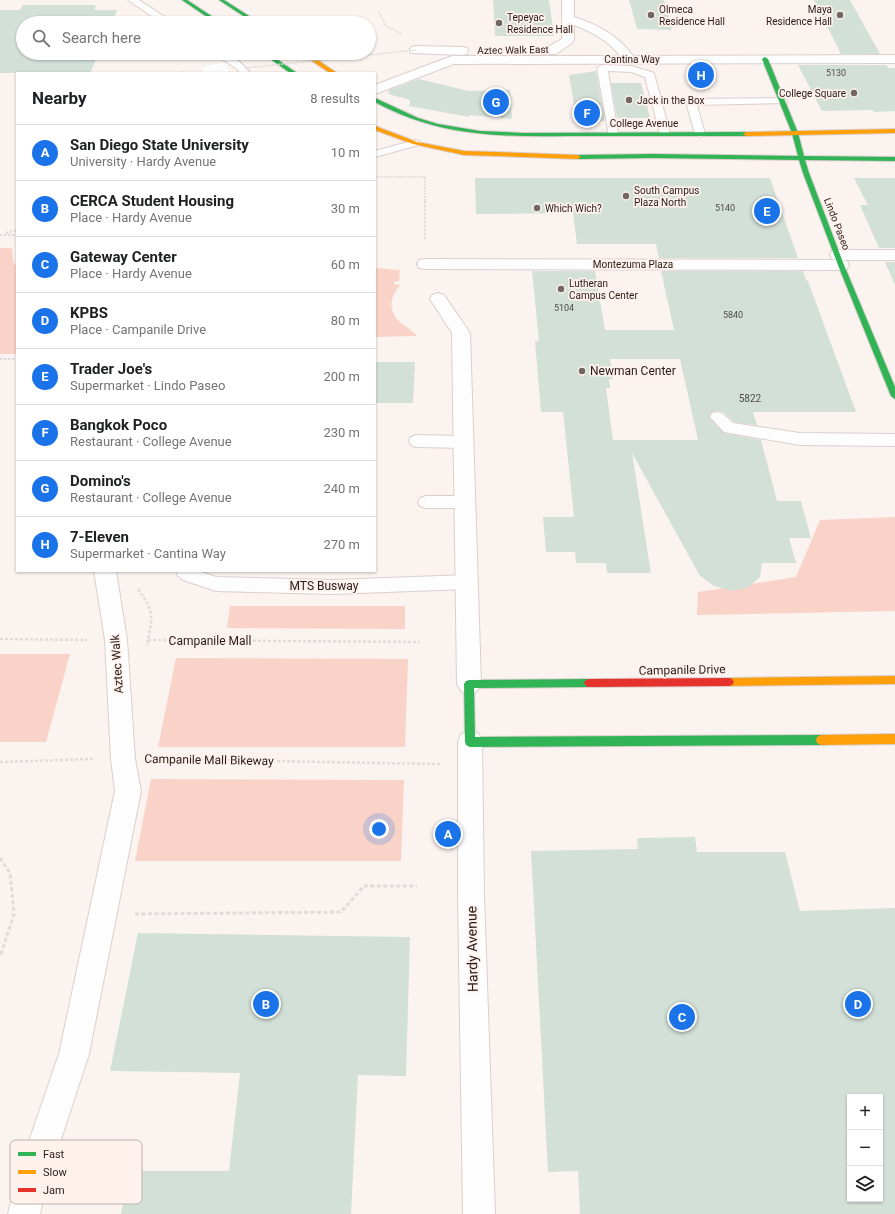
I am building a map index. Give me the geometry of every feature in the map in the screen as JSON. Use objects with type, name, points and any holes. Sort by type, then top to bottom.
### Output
[{"type":"main road","points":[[184,0],[208,16]]},
{"type":"main road","points":[[221,0],[246,16]]},
{"type":"main road","name":"Lindo Paseo","points":[[765,59],[795,133],[801,158],[840,260],[895,396]]},
{"type":"main road","points":[[275,60],[293,72]]},
{"type":"main road","points":[[314,60],[332,72]]},
{"type":"main road","name":"College Avenue","points":[[376,100],[407,116],[441,127],[467,132],[535,134],[895,132]]},
{"type":"main road","points":[[376,128],[415,143],[464,153],[551,157],[660,156],[895,159]]},
{"type":"main road","name":"Campanile Drive","points":[[469,684],[895,680]]},
{"type":"main road","name":"Hardy Avenue","points":[[469,684],[470,742]]},
{"type":"main road","points":[[470,742],[895,738]]},
{"type":"street","name":"Aztec Walk East","points":[[416,50],[551,51],[568,40],[568,0]]},
{"type":"street","points":[[569,19],[596,28],[618,45],[631,64]]},
{"type":"street","name":"Cantina Way","points":[[376,90],[452,60],[631,64],[765,59],[895,59]]},
{"type":"street","name":"Montezuma Plaza","points":[[425,264],[840,260],[895,255]]},
{"type":"street","points":[[438,299],[461,333],[469,684]]},
{"type":"street","name":"Aztec Walk","points":[[45,1140],[74,1054],[128,791],[123,758],[116,640],[105,572]]},
{"type":"street","name":"Hardy Avenue","points":[[470,742],[471,895],[479,1214]]},
{"type":"street","name":"Aztec Walk","points":[[24,1214],[26,1204]]},
{"type":"lane","points":[[133,0],[158,16]]},
{"type":"lane","points":[[230,60],[241,67],[244,72]]},
{"type":"lane","points":[[612,134],[602,68],[631,64],[650,75],[665,134]]},
{"type":"lane","points":[[700,134],[691,102],[782,101]]},
{"type":"lane","points":[[376,154],[415,143]]},
{"type":"lane","points":[[717,417],[729,428],[800,439],[895,440]]},
{"type":"lane","points":[[416,441],[464,442]]},
{"type":"lane","points":[[426,502],[464,502]]},
{"type":"lane","name":"MTS Busway","points":[[185,572],[189,575],[216,584],[332,587],[467,582]]},
{"type":"path","points":[[378,10],[386,26]]},
{"type":"path","points":[[376,54],[416,50]]},
{"type":"path","points":[[215,72],[325,60]]},
{"type":"path","points":[[376,177],[425,177],[425,264]]},
{"type":"path","points":[[1,235],[16,230]]},
{"type":"path","points":[[1,235],[16,235]]},
{"type":"path","points":[[0,359],[16,359]]},
{"type":"path","name":"Campanile Mall","points":[[0,640],[420,642]]},
{"type":"path","name":"Campanile Mall Bikeway","points":[[0,762],[123,758],[418,764]]},
{"type":"path","points":[[0,858],[10,874],[14,914],[0,957]]},
{"type":"path","points":[[102,914],[341,912],[364,886],[417,886]]},
{"type":"shaded area","points":[[0,248],[12,248],[13,261],[16,266],[16,354],[0,354]]},
{"type":"shaded area","points":[[376,268],[400,270],[399,281],[394,282],[394,284],[400,285],[393,296],[393,312],[399,321],[417,336],[376,337]]},
{"type":"shaded area","points":[[895,517],[895,611],[697,615],[698,592],[796,577],[820,520]]},
{"type":"shaded area","points":[[230,606],[405,606],[405,629],[227,628]]},
{"type":"shaded area","points":[[0,654],[70,654],[46,742],[0,742]]},
{"type":"shaded area","points":[[176,658],[408,659],[405,747],[158,747]]},
{"type":"shaded area","points":[[151,779],[404,780],[401,861],[135,861]]},
{"type":"building","name":"Tepeyac Residence Hall","points":[[493,0],[549,0],[554,36],[495,36]]},
{"type":"building","name":"Olmeca Residence Hall","points":[[629,0],[664,0],[672,30],[637,29]]},
{"type":"building","points":[[814,0],[850,0],[880,54],[841,54]]},
{"type":"building","points":[[23,5],[96,5],[94,10],[117,10],[115,16],[16,16],[16,60],[96,60],[90,72],[0,73],[0,10],[20,10]]},
{"type":"building","name":"College Square","points":[[798,65],[886,65],[888,68],[895,68],[895,111],[822,111]]},
{"type":"building","points":[[596,71],[605,121],[577,121],[569,75]]},
{"type":"building","points":[[419,79],[469,91],[510,90],[512,119],[469,115],[469,117],[409,106],[410,100],[388,94],[389,90]]},
{"type":"building","name":"Jack in the Box","points":[[611,83],[641,83],[650,118],[617,118]]},
{"type":"building","name":"South Campus Plaza North","points":[[475,178],[770,178],[798,258],[659,258],[656,244],[577,244],[573,213],[476,214]]},
{"type":"building","points":[[854,178],[895,178],[895,248],[879,248],[860,205],[868,205]]},
{"type":"building","points":[[885,262],[895,262],[895,285]]},
{"type":"building","points":[[532,271],[595,271],[605,330],[674,330],[661,271],[803,271],[856,412],[753,412],[757,425],[734,422],[723,412],[717,411],[712,412],[709,417],[724,433],[761,440],[777,501],[801,501],[811,538],[789,538],[796,563],[762,563],[760,577],[749,587],[732,591],[714,586],[700,576],[632,453],[651,573],[607,573],[606,563],[576,563],[575,552],[546,552],[543,517],[574,517],[563,412],[541,412],[535,341],[539,341]],"holes":[[[610,359],[680,359],[698,440],[613,440],[606,388],[610,388],[609,379],[613,379]]]},
{"type":"building","points":[[376,362],[415,362],[413,403],[376,403]]},
{"type":"building","points":[[695,837],[697,852],[785,852],[800,911],[895,908],[895,1214],[580,1214],[578,1171],[548,1172],[531,851],[638,849],[637,838]]},
{"type":"building","points":[[138,933],[410,937],[406,1076],[358,1075],[351,1214],[121,1214],[123,1204],[142,1204],[142,1171],[229,1171],[240,1073],[110,1071]]},
{"type":"traffic: fast","points":[[184,0],[208,16]]},
{"type":"traffic: fast","points":[[221,0],[246,16]]},
{"type":"traffic: fast","points":[[765,59],[795,133],[806,173],[841,265],[895,396]]},
{"type":"traffic: fast","points":[[275,60],[293,72]]},
{"type":"traffic: fast","points":[[376,100],[416,119],[458,130],[480,133],[525,135],[746,134]]},
{"type":"traffic: fast","points":[[578,157],[652,156],[895,159]]},
{"type":"traffic: fast","points":[[589,683],[469,684],[470,742],[821,740]]},
{"type":"traffic: slow","points":[[314,60],[332,72]]},
{"type":"traffic: slow","points":[[376,128],[415,143],[464,153],[578,157]]},
{"type":"traffic: slow","points":[[746,134],[895,131]]},
{"type":"traffic: slow","points":[[729,682],[895,680]]},
{"type":"traffic: slow","points":[[821,740],[895,739]]},
{"type":"traffic: jam","points":[[589,683],[729,682]]},
{"type":"place","name":"Olmeca Residence Hall","points":[[651,15]]},
{"type":"place","name":"Maya Residence Hall","points":[[840,15]]},
{"type":"place","name":"Tepeyac Residence Hall","points":[[499,23]]},
{"type":"place","name":"7-Eleven","points":[[701,75]]},
{"type":"place","name":"College Square","points":[[854,93]]},
{"type":"place","name":"Jack in the Box","points":[[629,100]]},
{"type":"place","name":"Domino's","points":[[496,102]]},
{"type":"place","name":"Bangkok Poco","points":[[587,113]]},
{"type":"place","name":"South Campus Plaza North","points":[[626,196]]},
{"type":"place","name":"Which Wich?","points":[[537,208]]},
{"type":"place","name":"Trader Joe's","points":[[767,211]]},
{"type":"place","name":"Lutheran Campus Center","points":[[561,289]]},
{"type":"place","name":"Newman Center","points":[[582,371]]},
{"type":"place","name":"San Diego State University","points":[[448,834]]},
{"type":"place","name":"CERCA Student Housing","points":[[266,1004]]},
{"type":"place","name":"KPBS","points":[[858,1004]]},
{"type":"place","name":"Gateway Center","points":[[682,1017]]}]
